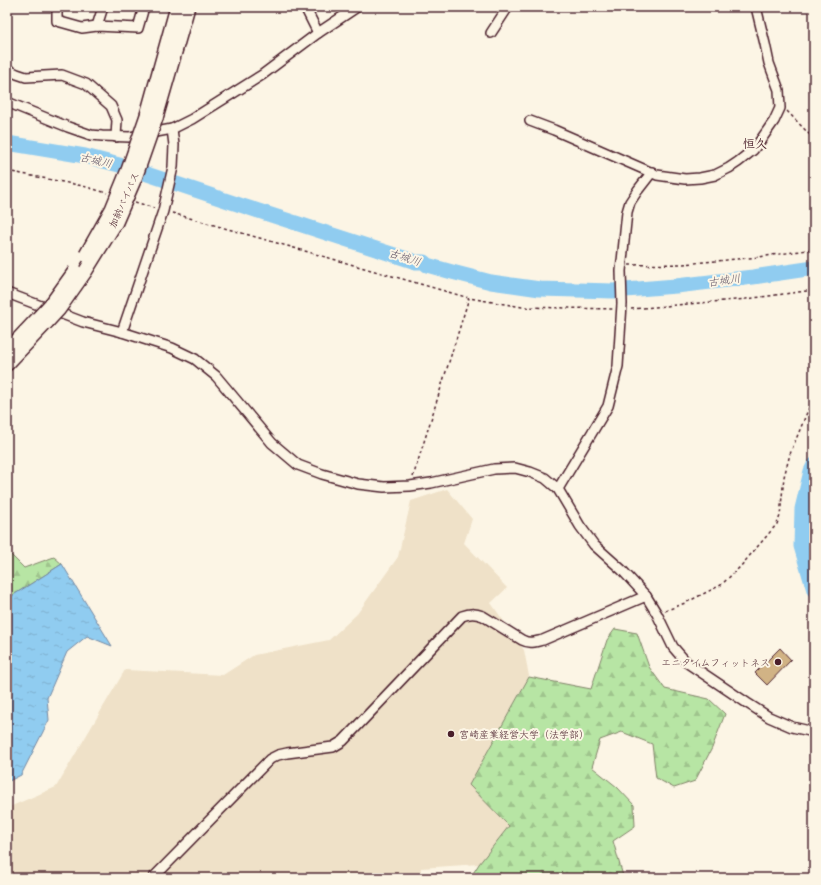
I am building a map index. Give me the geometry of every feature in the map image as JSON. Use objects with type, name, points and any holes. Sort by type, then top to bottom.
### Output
[{"type":"highway","name":"加納バイパス","points":[[7,351],[43,320],[59,309],[85,272],[116,222],[135,178],[151,117],[176,7]]},
{"type":"highway","name":"加納バイパス","points":[[151,117],[188,7]]},
{"type":"highway","name":"加納バイパス","points":[[7,364],[43,320]]},
{"type":"street","points":[[58,7],[57,21],[82,28],[97,26],[138,28],[144,7]]},
{"type":"street","points":[[97,26],[103,7]]},
{"type":"street","points":[[305,7],[318,33]]},
{"type":"street","points":[[7,102],[91,135],[130,137],[172,129],[192,120],[262,75],[318,33],[357,7]]},
{"type":"street","points":[[491,33],[508,7]]},
{"type":"street","points":[[530,121],[657,175],[685,179],[700,178],[715,175],[729,168],[753,150],[774,121],[779,111],[779,90],[769,63],[764,36],[756,7]]},
{"type":"street","points":[[7,69],[26,77],[62,75],[86,84],[111,106],[117,120],[116,137]]},
{"type":"street","points":[[122,332],[164,207],[173,167],[174,145],[172,129]]},
{"type":"street","points":[[558,489],[608,406],[618,366],[622,307],[621,268],[626,212],[630,202],[652,172]]},
{"type":"street","points":[[7,293],[83,322],[122,332],[172,348],[195,359],[216,376],[272,443],[298,465],[322,474],[358,484],[384,487],[410,486],[431,483],[494,469],[515,468],[545,478],[558,489],[580,526],[594,545],[622,570],[646,596],[657,614],[673,647],[686,662],[769,717],[792,727],[814,732]]},
{"type":"street","points":[[153,878],[270,759],[287,753],[333,747],[343,741],[462,616],[476,614],[483,616],[522,640],[533,642],[543,640],[646,596]]},
{"type":"path","points":[[780,104],[810,135],[814,134]]},
{"type":"path","points":[[7,171],[83,186],[112,195]]},
{"type":"path","points":[[134,202],[164,207],[469,298],[522,307],[622,307],[746,299],[814,290]]},
{"type":"path","points":[[621,268],[759,257],[814,249]]},
{"type":"path","points":[[410,486],[469,298]]},
{"type":"path","points":[[657,614],[685,603],[721,585],[777,524],[780,516],[784,477],[790,454],[814,399]]},
{"type":"shaded area","points":[[447,489],[472,519],[464,543],[507,588],[491,603],[524,650],[529,676],[469,785],[509,826],[479,864],[421,868],[420,878],[7,878],[7,808],[56,787],[125,670],[223,675],[254,655],[329,640],[357,614],[398,557],[411,501]]},
{"type":"green space","points":[[7,551],[24,568],[54,557],[62,564],[7,599]]},
{"type":"green space","points":[[615,629],[637,633],[649,667],[665,689],[709,699],[725,714],[712,748],[695,781],[674,788],[656,778],[652,744],[622,732],[600,740],[592,767],[617,787],[634,805],[635,826],[613,841],[623,876],[625,878],[470,878],[479,864],[509,826],[469,785],[529,677],[591,689],[607,640]]},
{"type":"water","points":[[62,564],[112,646],[87,636],[67,652],[47,698],[49,720],[21,775],[7,782],[7,599]]},
{"type":"building","points":[[780,648],[791,660],[767,685],[755,673]]},
{"type":"waterway","name":"古城川","points":[[7,143],[85,156],[123,166],[416,262],[424,262],[427,265],[491,282],[540,289],[613,291],[676,286],[814,268]]},
{"type":"waterway","points":[[814,465],[811,471],[802,509],[801,546],[814,590]]},
{"type":"place","name":"エニタイムフィットネス","points":[[778,662]]},
{"type":"place","name":"宮崎産業経営大学（法学部）","points":[[451,734]]},
{"type":"district","name":"恒久","points":[[755,143]]}]
